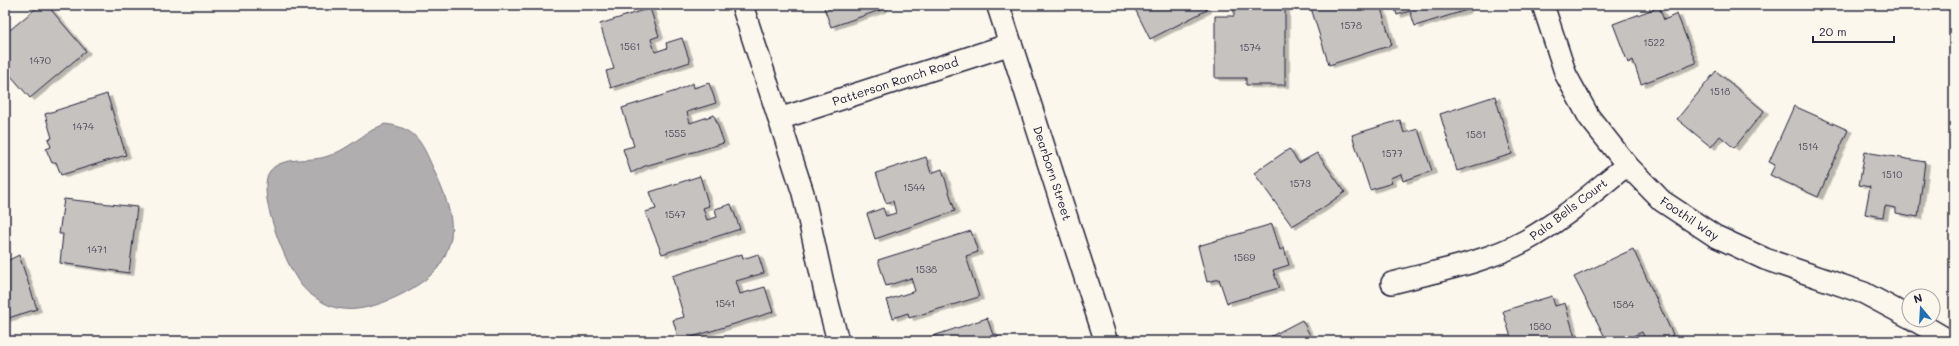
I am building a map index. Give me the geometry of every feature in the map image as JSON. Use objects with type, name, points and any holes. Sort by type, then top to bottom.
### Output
[{"type":"street","points":[[742,5],[803,193],[825,292],[838,341]]},
{"type":"street","name":"Dearborn Street","points":[[998,5],[1106,341]]},
{"type":"street","name":"Foothil Way","points":[[1543,5],[1566,75],[1589,117],[1627,165],[1662,201],[1716,236],[1765,259],[1864,293],[1901,314]]},
{"type":"street","name":"Patterson Ranch Road","points":[[779,119],[1011,44]]},
{"type":"street","name":"Pala Bells Court","points":[[1392,283],[1493,256],[1525,241],[1550,226],[1627,165]]},
{"type":"street","points":[[1928,328],[1950,341]]},
{"type":"shaded area","points":[[385,124],[404,129],[411,133],[421,143],[425,150],[440,184],[449,210],[451,219],[450,241],[445,256],[437,269],[426,279],[404,293],[366,308],[335,308],[317,299],[304,289],[292,270],[273,225],[266,193],[266,180],[270,171],[281,163],[325,157],[333,154],[377,127]]},
{"type":"building","points":[[40,5],[47,5],[86,51],[30,98],[5,69],[5,34]]},
{"type":"building","points":[[823,5],[882,5],[883,9],[831,27]]},
{"type":"building","points":[[1133,5],[1204,5],[1207,10],[1150,39]]},
{"type":"building","points":[[1234,5],[1285,5],[1285,85],[1246,85],[1246,78],[1215,78],[1215,16],[1234,16]]},
{"type":"building","points":[[1310,5],[1380,5],[1392,45],[1329,65]]},
{"type":"building","points":[[1394,5],[1465,5],[1467,10],[1415,26],[1410,11],[1397,15]]},
{"type":"building","points":[[1659,7],[1664,20],[1677,14],[1696,63],[1641,84],[1633,60],[1628,63],[1613,24]]},
{"type":"building","points":[[650,8],[659,36],[651,39],[655,52],[667,48],[666,43],[682,38],[690,62],[611,88],[606,71],[614,69],[600,24]]},
{"type":"building","points":[[1716,71],[1764,111],[1734,148],[1720,136],[1711,147],[1677,119]]},
{"type":"building","points":[[693,83],[694,88],[709,83],[716,103],[687,112],[690,123],[714,115],[724,143],[645,166],[631,173],[623,149],[634,146],[622,108],[676,91]]},
{"type":"building","points":[[107,94],[126,155],[61,175],[56,162],[52,163],[46,149],[51,147],[48,139],[52,138],[45,114]]},
{"type":"building","points":[[1495,96],[1512,154],[1457,171],[1440,114]]},
{"type":"building","points":[[1794,106],[1848,130],[1818,197],[1770,175],[1775,165],[1769,162]]},
{"type":"building","points":[[1400,120],[1404,133],[1418,129],[1432,171],[1403,181],[1401,174],[1390,178],[1392,183],[1370,190],[1352,135]]},
{"type":"building","points":[[1289,149],[1299,163],[1317,153],[1345,192],[1321,209],[1292,226],[1254,173]]},
{"type":"building","points":[[1865,152],[1925,162],[1918,217],[1896,213],[1896,208],[1885,206],[1883,217],[1865,214],[1870,187],[1859,185]]},
{"type":"building","points":[[926,157],[931,173],[942,169],[955,211],[875,239],[867,214],[883,208],[886,216],[896,213],[893,201],[886,203],[876,173]]},
{"type":"building","points":[[700,176],[709,206],[703,208],[707,220],[717,217],[715,209],[731,204],[740,229],[662,254],[645,212],[656,209],[650,192]]},
{"type":"building","points":[[64,199],[137,207],[129,273],[60,263],[63,234],[59,234]]},
{"type":"building","points":[[1272,224],[1280,250],[1284,248],[1289,265],[1273,270],[1279,288],[1227,303],[1219,279],[1207,282],[1198,246]]},
{"type":"building","points":[[971,231],[978,252],[966,256],[979,297],[909,318],[908,313],[893,318],[887,300],[915,291],[911,278],[886,286],[878,260]]},
{"type":"building","points":[[1633,249],[1673,335],[1660,341],[1646,341],[1642,332],[1622,341],[1607,341],[1574,277]]},
{"type":"building","points":[[742,254],[743,259],[758,254],[764,273],[736,281],[740,294],[765,287],[773,312],[679,341],[673,320],[684,317],[672,276]]},
{"type":"building","points":[[19,255],[37,309],[5,319],[5,262]]},
{"type":"building","points":[[1552,296],[1555,306],[1565,303],[1576,341],[1512,341],[1503,311]]},
{"type":"building","points":[[987,318],[993,335],[997,334],[1000,341],[918,341]]},
{"type":"building","points":[[1302,320],[1313,341],[1262,341]]}]
